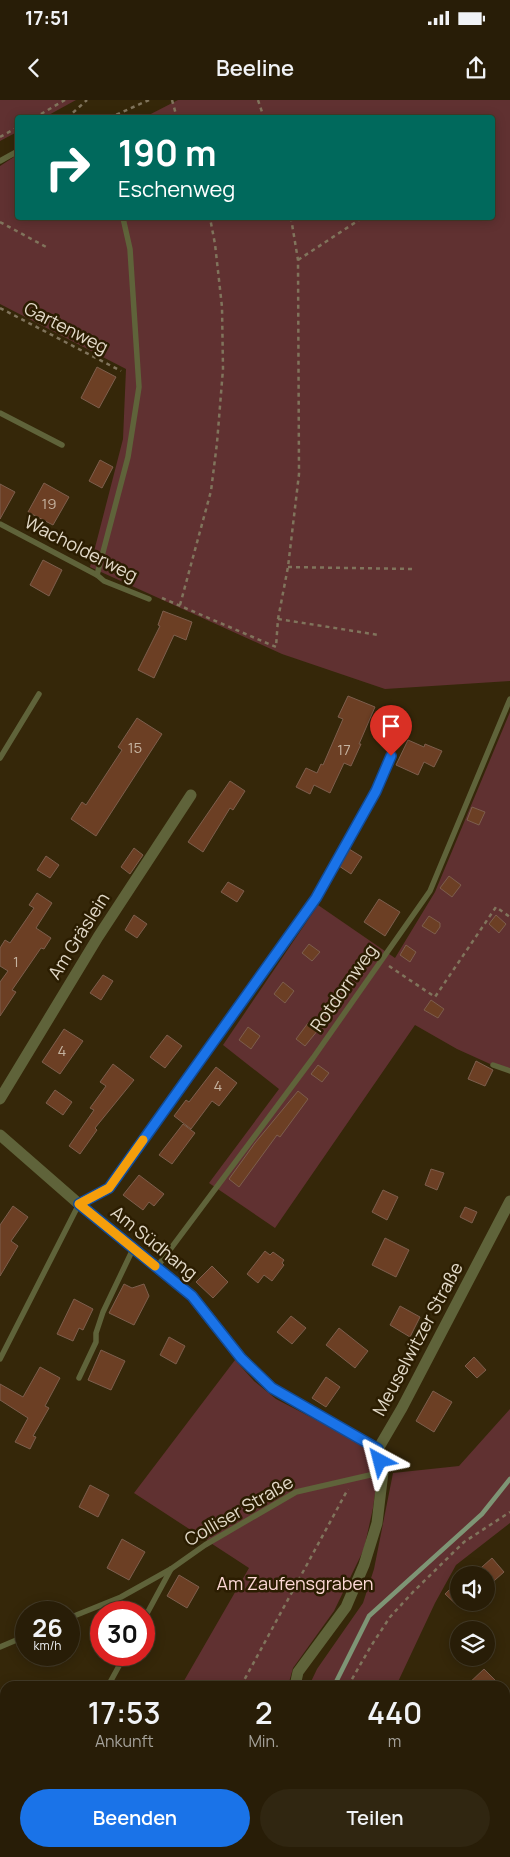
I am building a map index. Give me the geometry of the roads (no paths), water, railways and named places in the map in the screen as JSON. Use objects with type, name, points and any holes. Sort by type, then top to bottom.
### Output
[{"type":"street","name":"Am Gräslein","points":[[0,1099],[98,937],[191,794]]},
{"type":"street","name":"Am Südhang","points":[[0,1136],[79,1204],[192,1296],[241,1358],[272,1388],[378,1449]]},
{"type":"street","name":"Meuselwitzer Straße","points":[[378,1449],[402,1408],[510,1201]]},
{"type":"street","points":[[296,1681],[298,1672],[346,1607],[364,1566],[377,1522],[383,1472],[378,1449]]},
{"type":"lane","points":[[0,160],[15,152]]},
{"type":"lane","points":[[98,574],[128,457],[139,387],[130,249],[123,220]]},
{"type":"lane","points":[[0,413],[62,445]]},
{"type":"lane","name":"Wacholderweg","points":[[0,524],[98,574],[104,581],[149,599]]},
{"type":"lane","points":[[0,758],[40,694]]},
{"type":"lane","name":"Rotdornweg","points":[[156,1267],[313,1058],[430,891],[510,699]]},
{"type":"lane","points":[[0,1359],[79,1204],[109,1188],[316,898],[376,791],[391,756]]},
{"type":"lane","points":[[493,1064],[510,1071]]},
{"type":"lane","points":[[79,1378],[96,1342],[96,1333],[103,1312],[133,1249]]},
{"type":"lane","name":"Colliser Straße","points":[[80,1614],[121,1597],[171,1569],[205,1545],[296,1492],[383,1472]]},
{"type":"lane","name":"Colliser Straße","points":[[154,1601],[171,1569]]},
{"type":"lane","points":[[0,1647],[15,1641]]},
{"type":"lane","points":[[111,1681],[118,1666]]},
{"type":"waterway","points":[[336,1681],[369,1616],[482,1514],[510,1479]]},
{"type":"park label","name":"Am Zaufensgraben","points":[[295,1584]]}]
